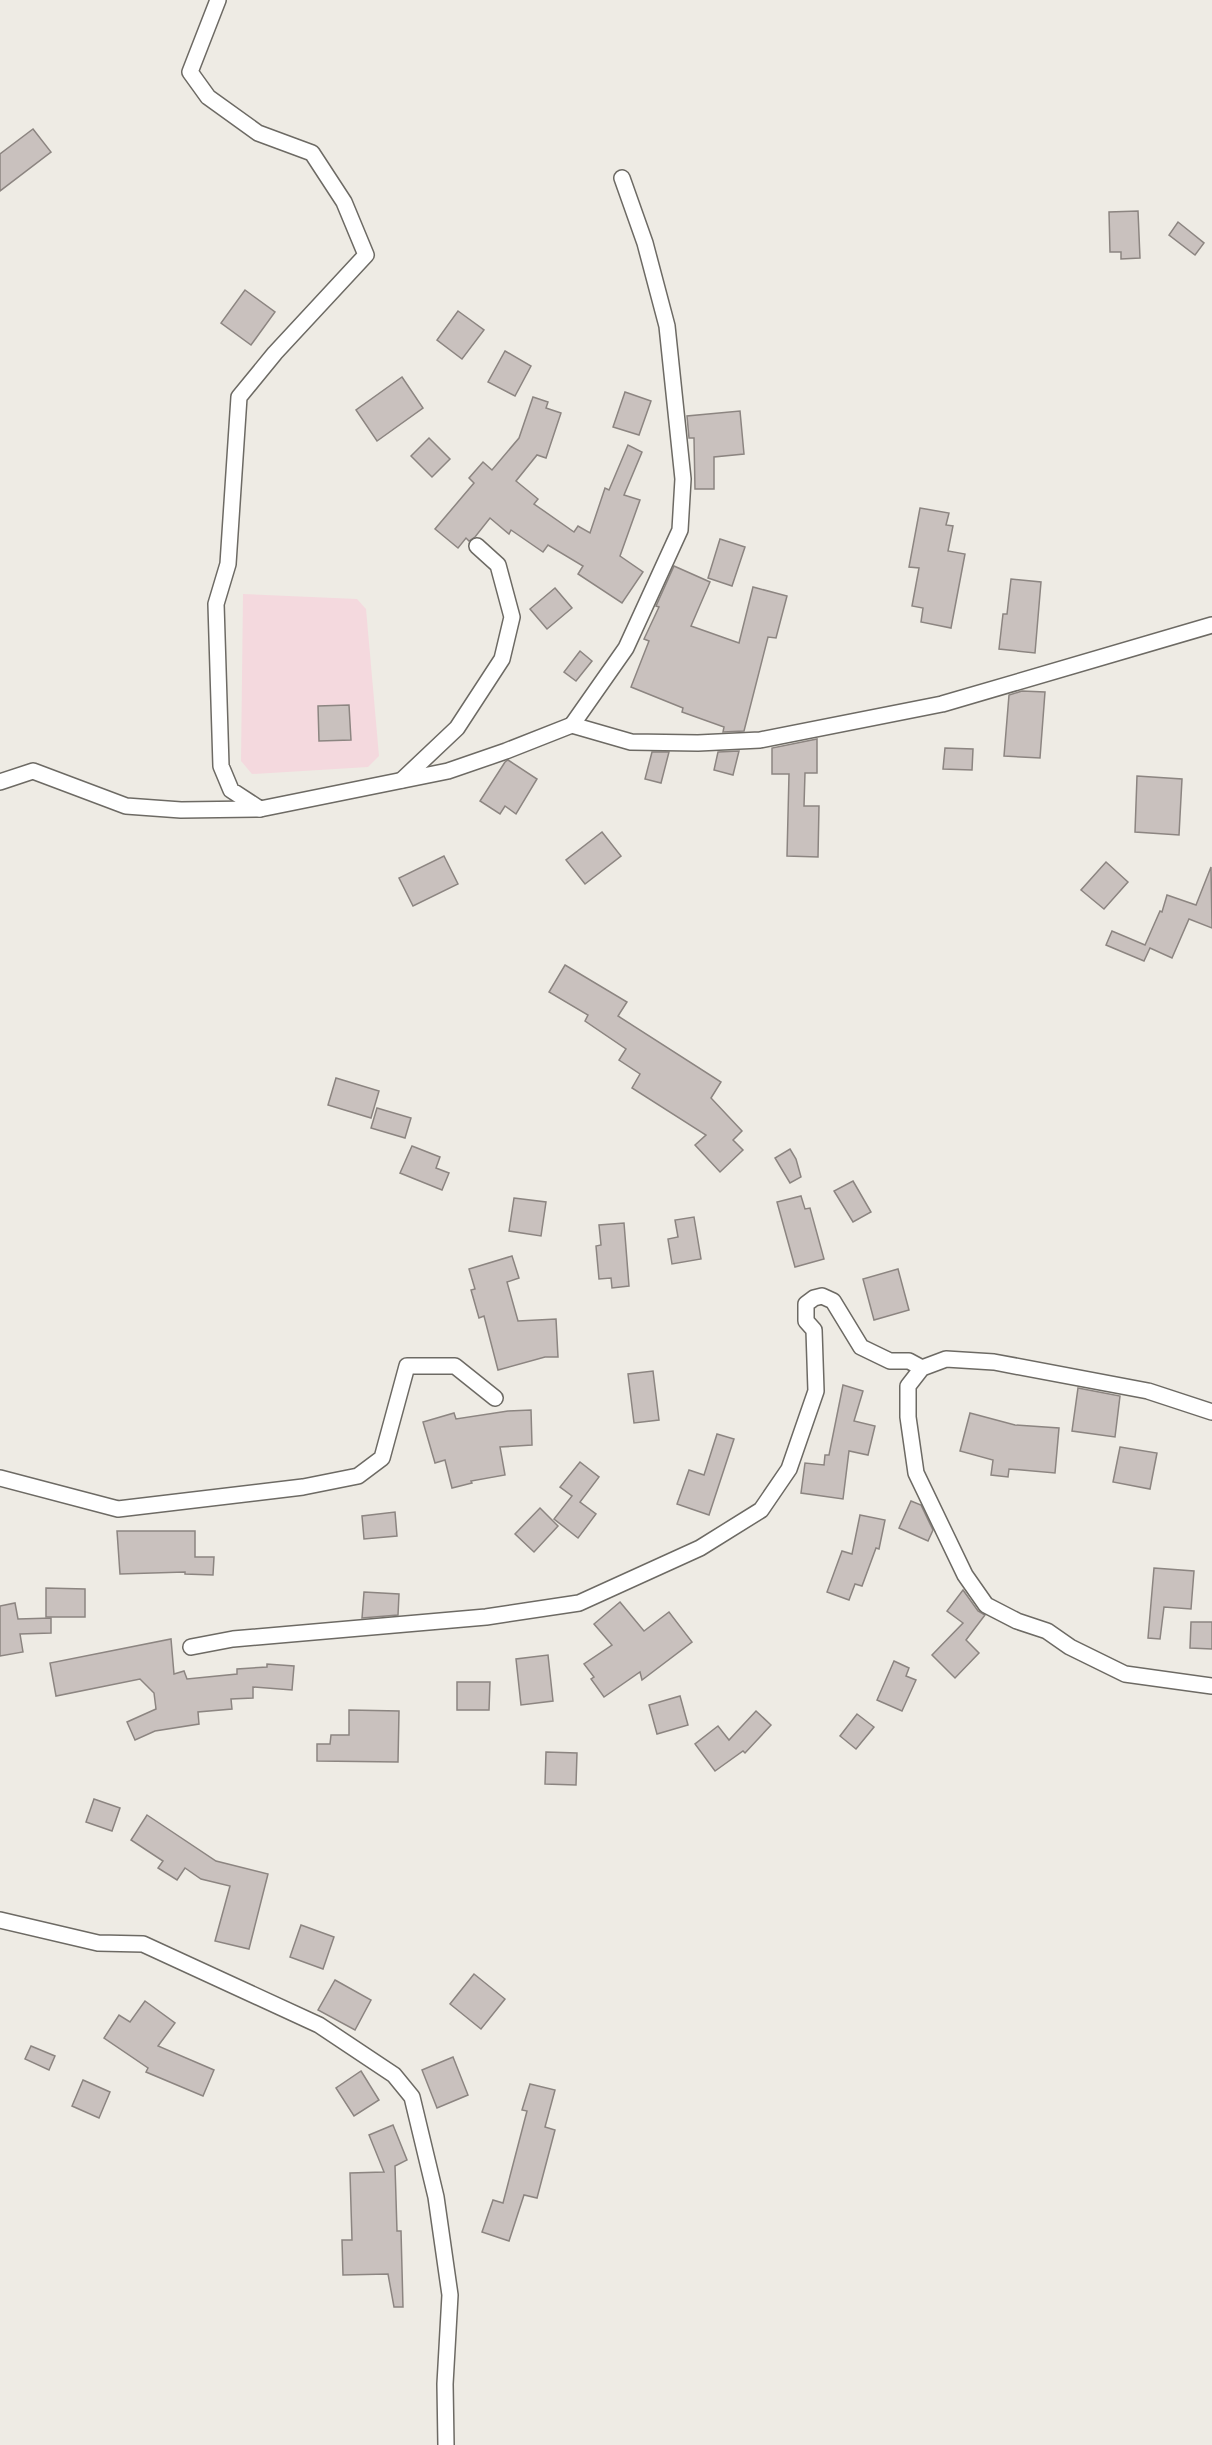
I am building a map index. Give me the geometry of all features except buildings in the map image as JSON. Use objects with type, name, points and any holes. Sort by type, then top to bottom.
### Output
[{"type":"street","points":[[218,0],[190,72],[208,97],[258,133],[312,153],[344,202],[366,255],[275,353],[239,397],[228,564],[216,604],[221,766],[231,790],[260,809]]},
{"type":"street","points":[[0,782],[33,771],[126,806],[181,810],[260,809],[448,771],[572,725],[626,648],[680,530],[683,479],[667,326],[645,243],[622,178]]},
{"type":"street","points":[[402,780],[458,728],[502,659],[512,617],[498,565],[477,546]]},
{"type":"street","points":[[572,725],[631,742],[760,740],[942,704],[1212,625]]},
{"type":"street","points":[[191,1647],[233,1639],[486,1617],[579,1603],[700,1548],[761,1510],[789,1469],[816,1391],[814,1330],[806,1321],[806,1304],[814,1298],[822,1296],[833,1301],[861,1347],[890,1361],[909,1361],[922,1368]]},
{"type":"street","points":[[1212,1412],[1148,1391],[994,1362],[946,1359],[922,1368],[908,1386],[908,1417],[916,1473],[965,1575],[986,1605],[1017,1621],[1047,1631],[1070,1647],[1125,1674],[1212,1686]]},
{"type":"street","points":[[0,1478],[118,1509],[303,1487],[358,1476],[382,1458],[406,1366],[455,1366],[495,1398]]},
{"type":"street","points":[[0,1920],[98,1943],[143,1944],[319,2025],[394,2075],[412,2097],[437,2208],[450,2295],[445,2384],[447,2445]]},
{"type":"shaded area","points":[[243,594],[357,599],[366,609],[379,756],[368,767],[252,774],[241,761]]}]
